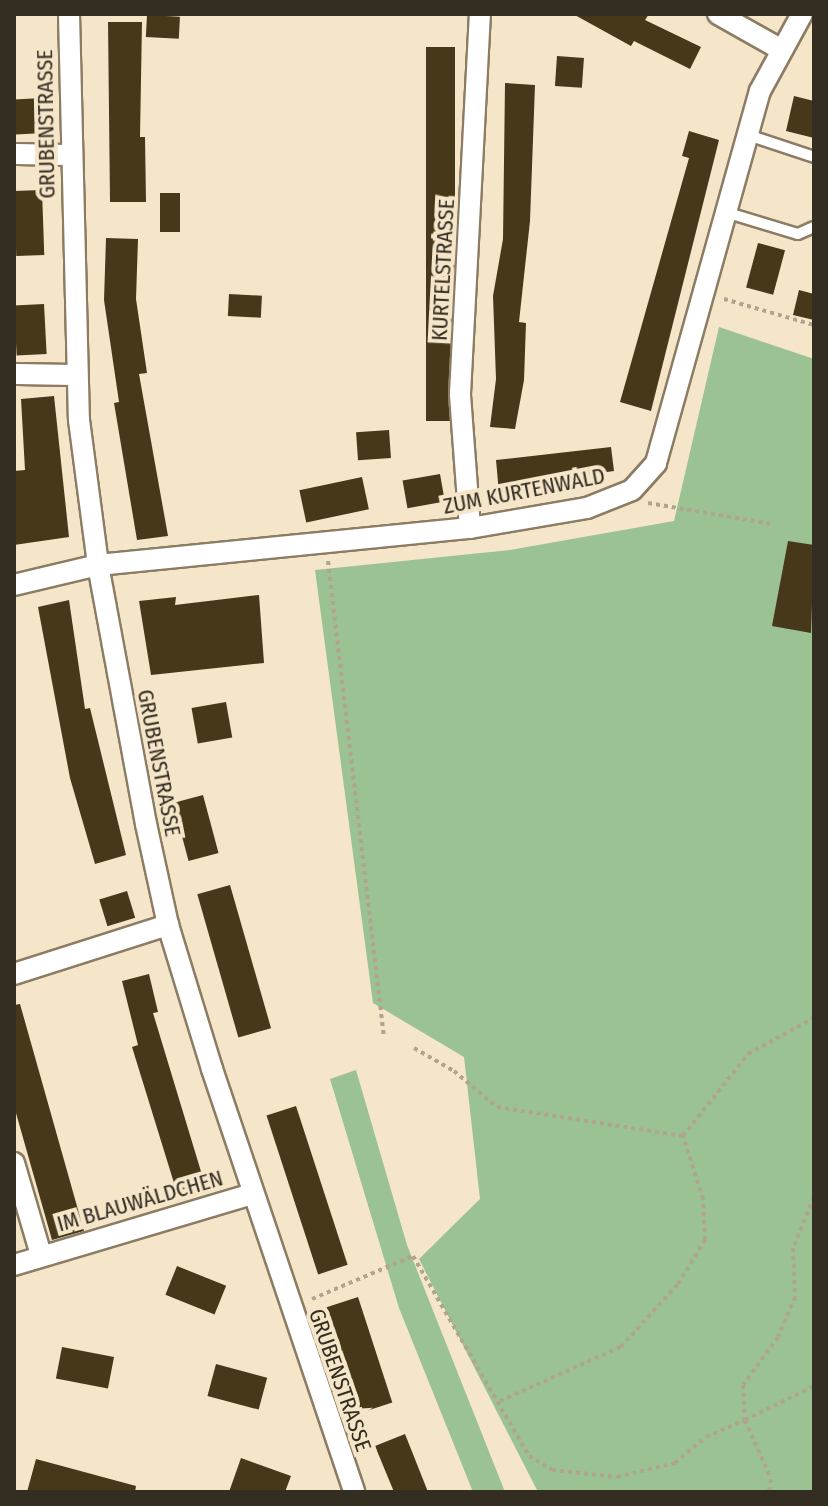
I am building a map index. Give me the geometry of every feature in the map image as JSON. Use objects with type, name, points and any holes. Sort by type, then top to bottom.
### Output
[{"type":"street","name":"GRUBENSTRASSE","points":[[69,14],[76,375],[98,565],[168,925],[252,1194],[354,1492]]},
{"type":"street","name":"KURTELSTRASSE","points":[[470,528],[460,394],[480,14]]},
{"type":"street","points":[[718,14],[780,49]]},
{"type":"street","name":"ZUM KURTENWALD","points":[[14,585],[98,565],[325,545],[470,528],[587,508],[632,490],[656,463],[747,135],[780,49],[802,14]]},
{"type":"street","points":[[14,154],[70,155]]},
{"type":"street","points":[[14,374],[76,375]]},
{"type":"street","points":[[14,974],[168,925]]},
{"type":"street","name":"IM BLAUWÄLDCHEN","points":[[14,1163],[41,1255]]},
{"type":"street","name":"IM BLAUWÄLDCHEN","points":[[14,1265],[252,1194]]},
{"type":"lane","points":[[747,135],[814,157]]},
{"type":"lane","points":[[725,212],[798,234],[814,227]]},
{"type":"path","points":[[702,293],[814,325]]},
{"type":"path","points":[[632,490],[646,503],[772,524]]},
{"type":"path","points":[[325,545],[384,1035]]},
{"type":"path","points":[[683,1136],[748,1054],[814,1018]]},
{"type":"path","points":[[414,1048],[454,1071],[497,1107],[683,1136]]},
{"type":"path","points":[[500,1401],[621,1347],[678,1284],[705,1240],[703,1199],[683,1136]]},
{"type":"path","points":[[769,1492],[771,1479],[745,1420],[743,1385],[778,1337],[795,1297],[793,1248],[814,1197]]},
{"type":"path","points":[[290,1308],[413,1256],[500,1401],[529,1456],[552,1470],[617,1477],[675,1463],[706,1437],[814,1386]]},
{"type":"green space","points":[[719,327],[814,359],[814,1492],[538,1492],[419,1259],[480,1199],[464,1057],[373,1003],[315,570],[510,550],[674,521]]},
{"type":"green space","points":[[356,1070],[407,1245],[505,1492],[473,1492],[399,1308],[330,1079]]},
{"type":"building","points":[[573,14],[649,14],[645,20],[701,47],[690,69],[634,41],[631,46]]},
{"type":"building","points":[[147,15],[180,17],[179,39],[146,37]]},
{"type":"building","points":[[108,22],[142,22],[140,137],[145,137],[146,202],[110,202]]},
{"type":"building","points":[[426,47],[455,47],[455,421],[426,421]]},
{"type":"building","points":[[557,56],[584,58],[582,88],[555,86]]},
{"type":"building","points":[[505,83],[535,85],[530,221],[519,322],[526,323],[524,380],[515,429],[490,427],[496,379],[493,296],[503,239]]},
{"type":"building","points":[[794,96],[814,101],[814,138],[786,131]]},
{"type":"building","points":[[42,98],[44,133],[16,134],[14,99]]},
{"type":"building","points":[[689,131],[719,140],[651,411],[620,402],[689,158],[682,156]]},
{"type":"building","points":[[42,190],[44,255],[16,256],[14,191]]},
{"type":"building","points":[[160,193],[180,193],[180,232],[160,232]]},
{"type":"building","points":[[106,238],[138,239],[136,299],[147,373],[139,374],[168,536],[137,540],[114,403],[119,402],[104,300]]},
{"type":"building","points":[[758,243],[785,250],[773,295],[746,287]]},
{"type":"building","points":[[799,290],[814,294],[814,320],[793,315]]},
{"type":"building","points":[[229,294],[262,296],[261,318],[228,316]]},
{"type":"building","points":[[44,304],[47,354],[17,356],[14,306]]},
{"type":"building","points":[[54,396],[69,537],[14,545],[14,471],[25,470],[21,399]]},
{"type":"building","points":[[389,430],[391,458],[358,460],[356,432]]},
{"type":"building","points":[[611,447],[614,471],[558,479],[559,486],[499,493],[496,460]]},
{"type":"building","points":[[440,474],[445,502],[407,508],[403,481]]},
{"type":"building","points":[[362,477],[369,509],[306,523],[299,490]]},
{"type":"building","points":[[788,541],[814,545],[811,633],[772,626]]},
{"type":"building","points":[[259,595],[264,663],[151,675],[139,601],[176,597],[175,605]]},
{"type":"building","points":[[69,600],[85,709],[90,708],[126,855],[95,864],[70,778],[38,607]]},
{"type":"building","points":[[226,702],[232,737],[198,744],[192,708]]},
{"type":"building","points":[[203,795],[219,853],[189,861],[173,803]]},
{"type":"building","points":[[230,885],[271,1028],[238,1038],[197,894]]},
{"type":"building","points":[[127,891],[135,918],[107,926],[99,899]]},
{"type":"building","points":[[149,974],[158,1012],[153,1013],[206,1188],[178,1196],[132,1047],[138,1045],[122,981]]},
{"type":"building","points":[[20,1004],[84,1231],[52,1240],[14,1106],[14,1005]]},
{"type":"building","points":[[296,1106],[348,1265],[318,1274],[267,1116]]},
{"type":"building","points":[[177,1266],[226,1286],[215,1315],[165,1295]]},
{"type":"building","points":[[358,1297],[392,1403],[361,1413],[327,1307]]},
{"type":"building","points":[[62,1347],[114,1357],[108,1389],[56,1378]]},
{"type":"building","points":[[216,1364],[267,1378],[259,1410],[207,1396]]},
{"type":"building","points":[[405,1434],[428,1492],[394,1492],[375,1446]]},
{"type":"building","points":[[241,1458],[291,1476],[285,1492],[229,1492]]},
{"type":"building","points":[[36,1459],[136,1486],[135,1492],[27,1492]]}]
